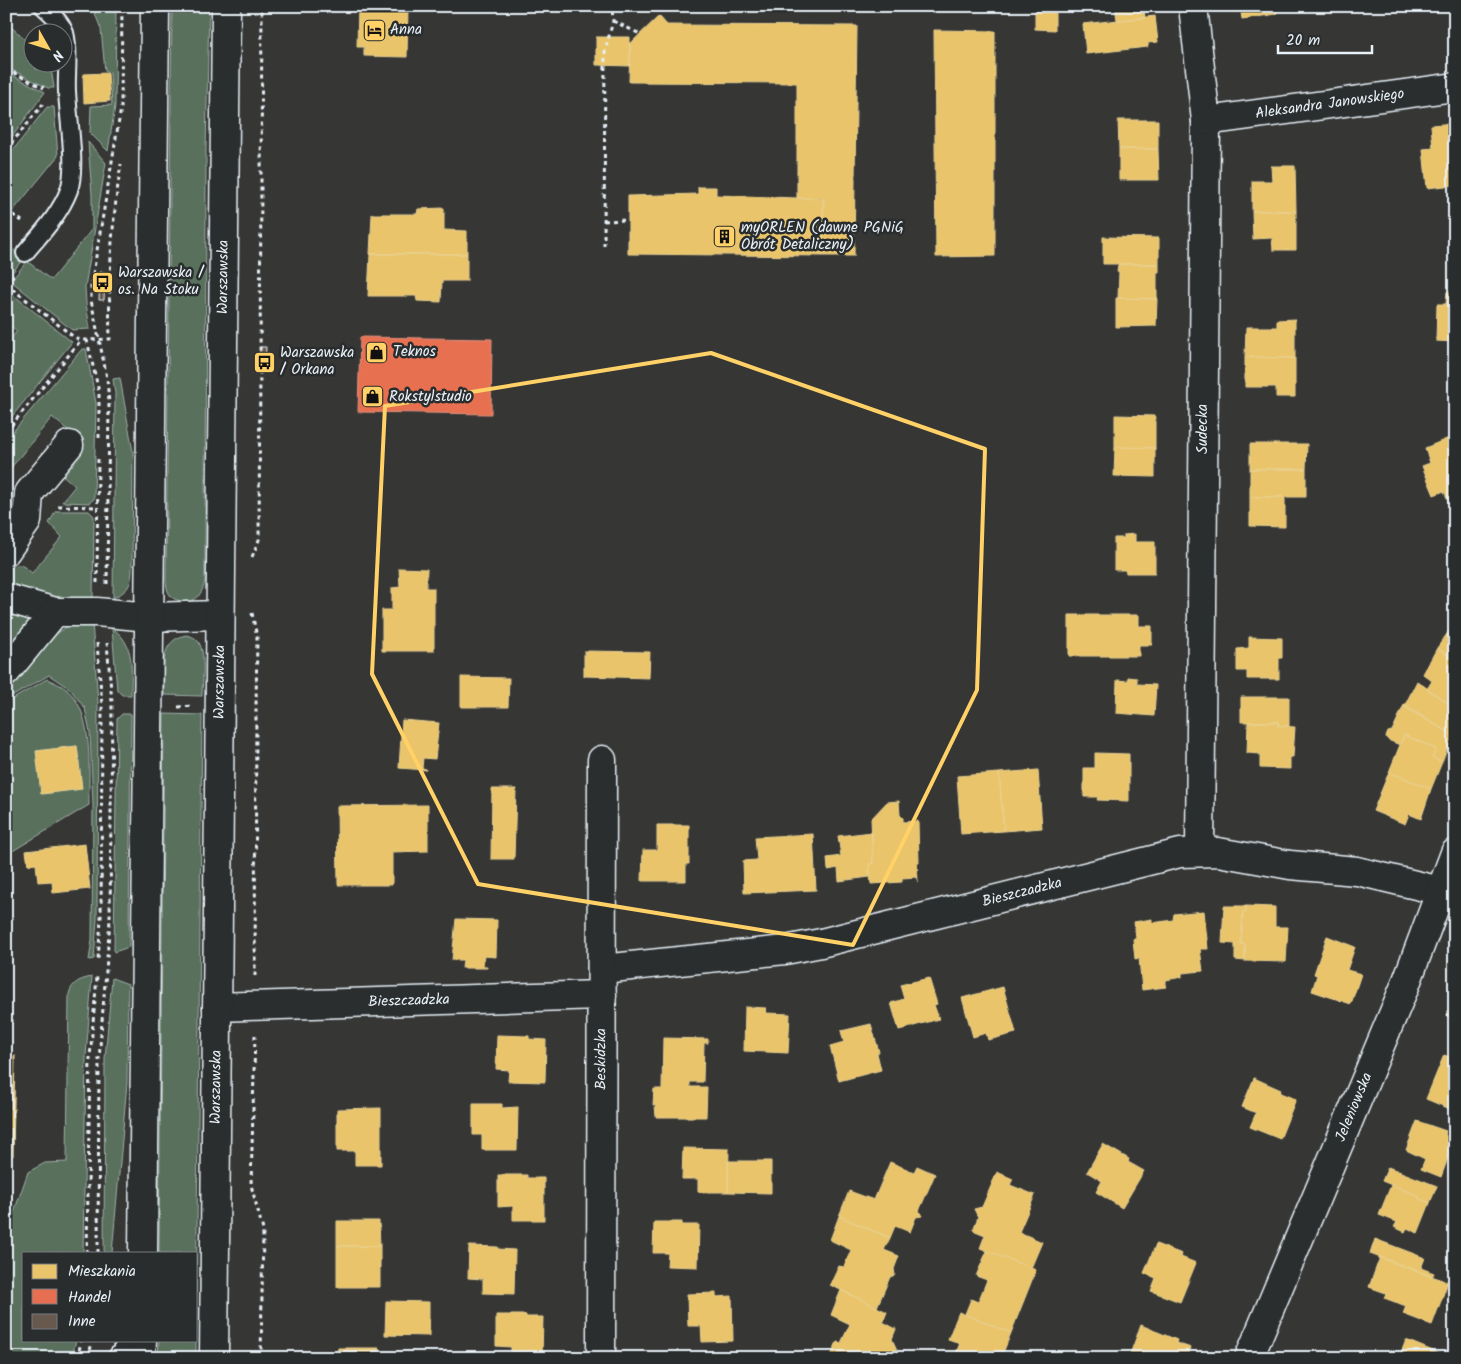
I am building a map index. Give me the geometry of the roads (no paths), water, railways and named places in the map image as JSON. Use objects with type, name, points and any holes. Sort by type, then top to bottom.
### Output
[{"type":"street","points":[[143,1252],[155,6]]},
{"type":"street","name":"Warszawska","points":[[214,1358],[226,6]]},
{"type":"street","name":"Sudecka","points":[[1193,6],[1206,121],[1200,852]]},
{"type":"street","name":"Aleksandra Janowskiego","points":[[1206,121],[1455,87]]},
{"type":"street","points":[[6,551],[27,521],[29,493],[69,445]]},
{"type":"street","points":[[6,598],[55,612],[97,612],[149,617],[220,615]]},
{"type":"street","points":[[6,672],[55,612]]},
{"type":"street","name":"Beskidzka","points":[[601,1358],[602,760]]},
{"type":"street","name":"Bieszczadzka","points":[[217,1006],[602,982],[821,943],[1180,853],[1218,852],[1290,865],[1357,871],[1441,891]]},
{"type":"street","name":"Jeleniowska","points":[[1249,1358],[1405,986],[1455,853]]},
{"type":"street","points":[[142,1342],[142,1358]]},
{"type":"lane","points":[[25,253],[54,217],[66,197],[70,188],[71,176],[65,33],[52,13],[43,6]]},
{"type":"lane","points":[[116,1358],[127,1342]]},
{"type":"place","name":"Anna","points":[[374,30]]},
{"type":"place","name":"myORLEN (dawne PGNiG Obrót Detaliczny)","points":[[725,237]]},
{"type":"place","name":"Warszawska / os. Na Stoku","points":[[102,282]]},
{"type":"place","name":"Teknos","points":[[377,352]]},
{"type":"place","name":"Warszawska / Orkana","points":[[264,362]]},
{"type":"place","name":"Rokstylstudio","points":[[373,397]]}]
